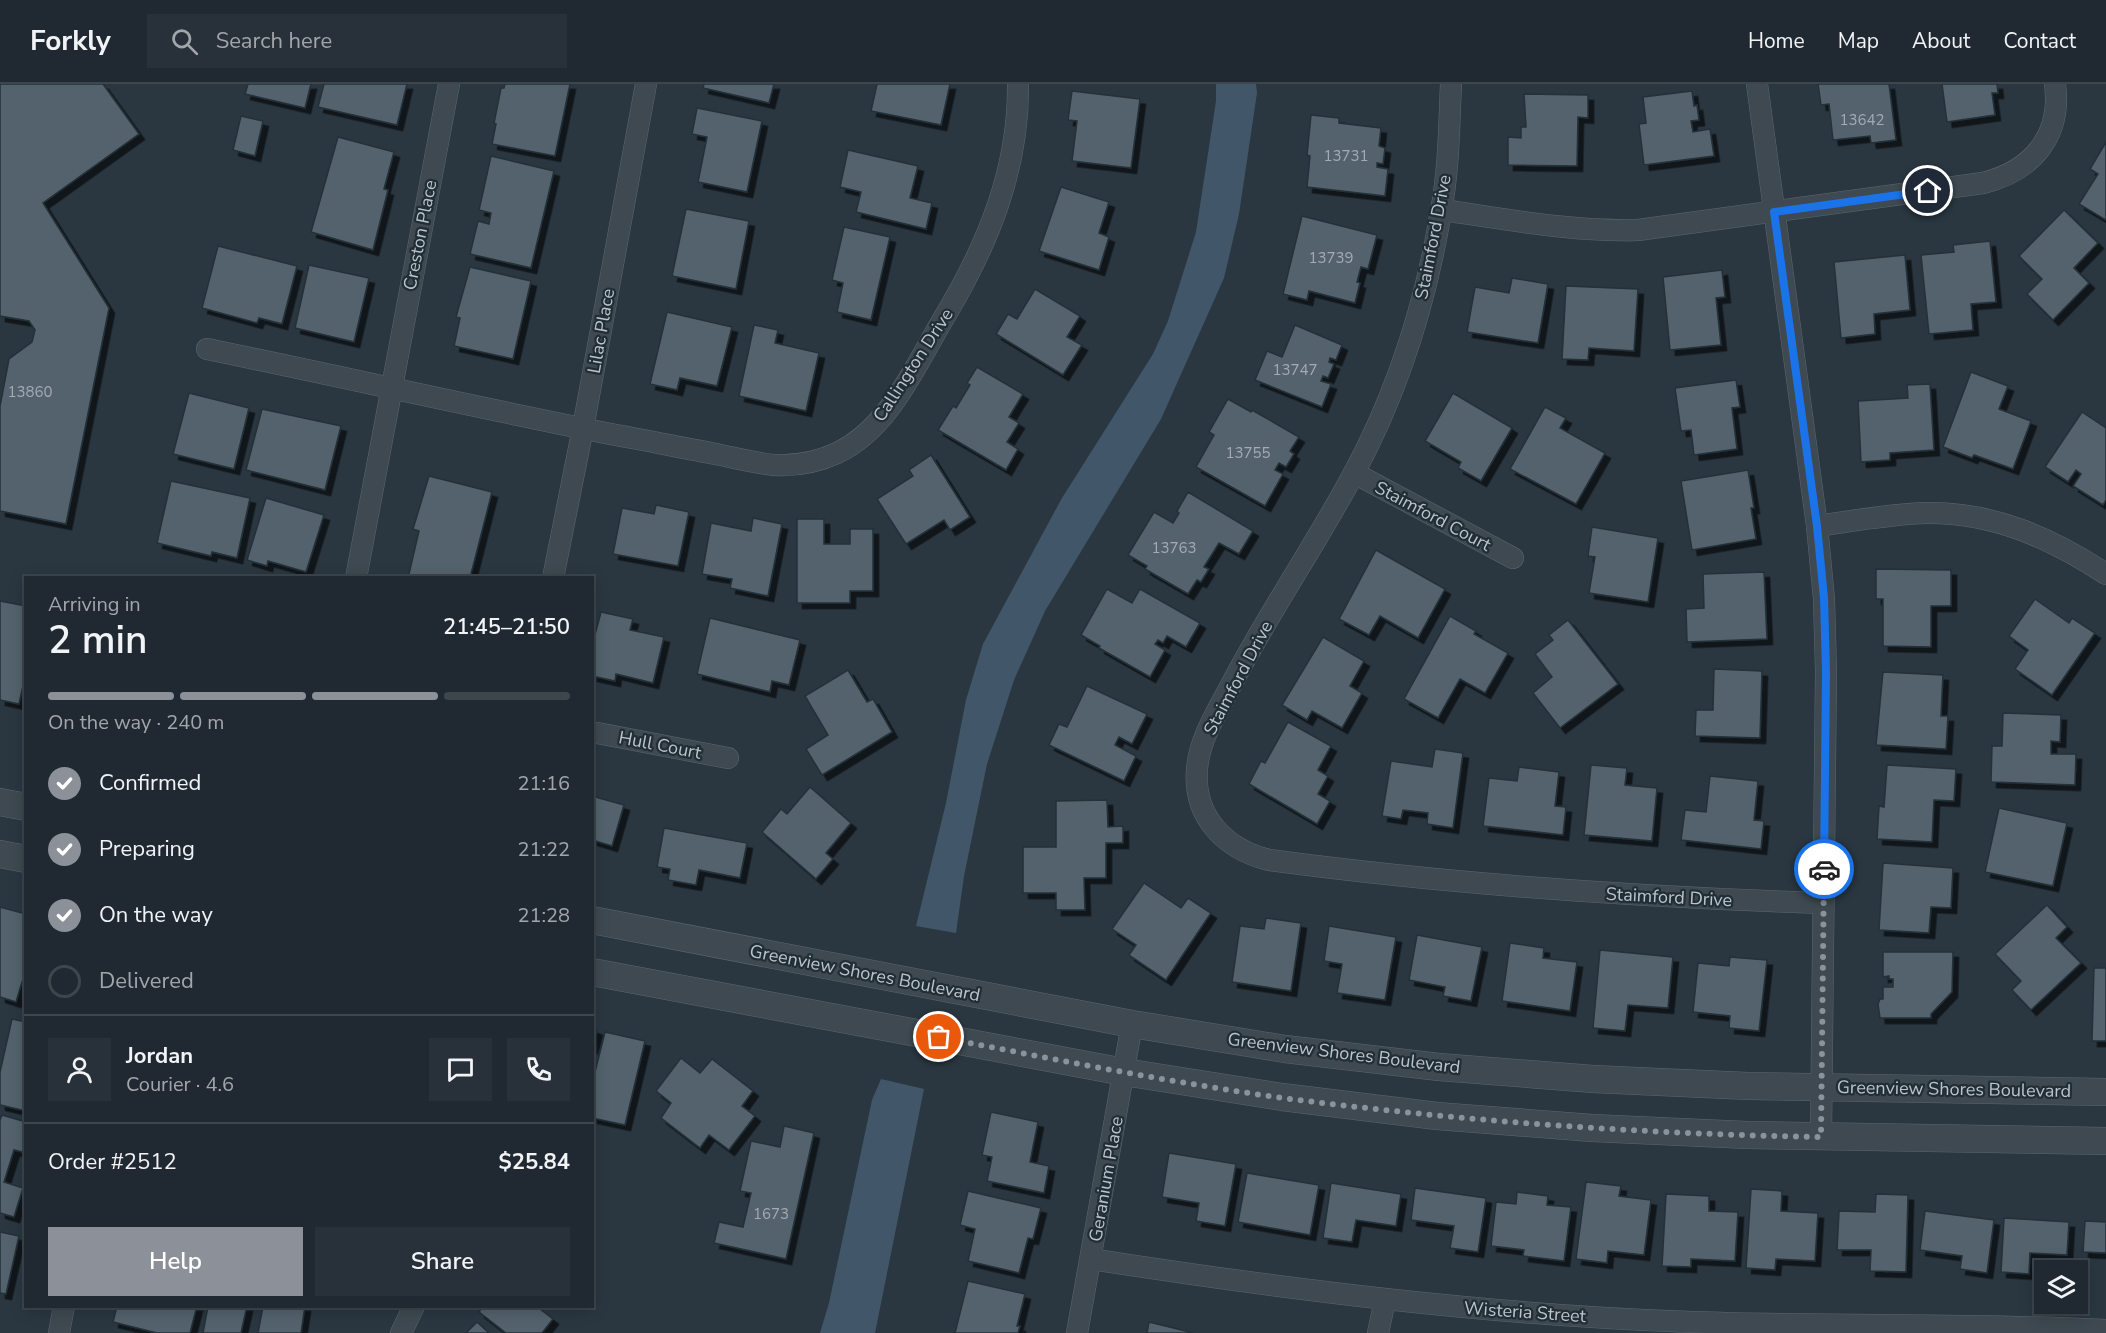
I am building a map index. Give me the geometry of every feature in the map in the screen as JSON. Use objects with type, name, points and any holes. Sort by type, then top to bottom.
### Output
[{"type":"street","name":"Creston Place","points":[[356,576],[449,84]]},
{"type":"street","name":"Lilac Place","points":[[553,576],[646,84]]},
{"type":"street","name":"Callington Drive","points":[[583,428],[772,465],[789,465],[822,459],[852,445],[865,435],[888,410],[963,285],[987,239],[1004,190],[1011,156],[1018,84]]},
{"type":"street","name":"Staimford Drive","points":[[1450,84],[1449,143],[1442,210],[1426,287],[1407,351],[1383,414],[1354,473],[1237,672],[1215,715],[1200,753],[1197,768],[1200,800],[1215,828],[1226,840],[1253,856],[1269,860],[1542,890],[1682,899],[1823,903]]},
{"type":"street","points":[[1757,84],[1817,526],[1824,598],[1826,672],[1821,1137]]},
{"type":"street","points":[[1442,210],[1570,229],[1638,230],[1983,183],[2004,178],[2027,164],[2047,139],[2056,108],[2055,84]]},
{"type":"street","points":[[207,349],[583,428]]},
{"type":"street","name":"Staimford Court","points":[[1354,473],[1512,558]]},
{"type":"street","points":[[1817,526],[1928,513],[1967,516],[2005,524],[2042,537],[2077,555],[2106,574]]},
{"type":"street","name":"Hull Court","points":[[594,732],[728,758]]},
{"type":"street","points":[[0,802],[24,807]]},
{"type":"street","points":[[0,854],[24,859]]},
{"type":"street","name":"Greenview Shores Boulevard","points":[[594,920],[1132,1024],[1286,1049],[1439,1067],[1593,1079],[1821,1088],[2106,1092]]},
{"type":"street","points":[[594,972],[1124,1072],[1282,1098],[1437,1116],[1592,1128],[1821,1137],[2106,1141]]},
{"type":"street","name":"Geranium Place","points":[[1077,1333],[1132,1024]]},
{"type":"street","name":"Wisteria Street","points":[[1091,1259],[1248,1283],[1385,1300],[1690,1328],[2106,1330]]},
{"type":"street","points":[[1378,1333],[1385,1300]]},
{"type":"street","points":[[59,1333],[64,1308]]},
{"type":"street","points":[[401,1333],[413,1308]]},
{"type":"water","points":[[1216,84],[1256,84],[1257,93],[1239,214],[1224,278],[1161,419],[1045,611],[1014,680],[987,764],[964,876],[956,933],[916,926],[946,803],[966,700],[983,644],[1062,498],[1153,354],[1168,321],[1196,232],[1216,101]]},
{"type":"water","points":[[881,1079],[924,1089],[875,1333],[820,1333],[829,1303],[872,1100]]},
{"type":"building","points":[[0,84],[103,84],[139,134],[43,203],[109,308],[66,524],[0,511],[0,406],[9,359],[32,342],[35,330],[29,321],[0,316]]},
{"type":"building","points":[[248,84],[311,84],[305,108],[245,94]]},
{"type":"building","points":[[324,84],[407,84],[397,125],[318,107]]},
{"type":"building","points":[[505,84],[570,84],[555,156],[492,144],[501,88],[504,88]]},
{"type":"building","points":[[704,84],[774,84],[769,103],[703,88]]},
{"type":"building","points":[[877,84],[950,84],[941,125],[871,111]]},
{"type":"building","points":[[1818,84],[1889,84],[1896,140],[1871,143],[1870,136],[1833,140],[1829,104],[1821,105]]},
{"type":"building","points":[[1942,84],[1997,84],[1998,93],[1992,93],[1995,115],[1947,122]]},
{"type":"building","points":[[1072,91],[1140,99],[1131,168],[1072,161],[1077,121],[1068,120]]},
{"type":"building","points":[[1692,91],[1699,120],[1691,121],[1693,132],[1710,129],[1714,156],[1644,165],[1639,124],[1646,123],[1643,97]]},
{"type":"building","points":[[1524,94],[1588,95],[1588,118],[1578,117],[1577,166],[1508,165],[1508,137],[1521,138],[1521,127],[1526,127]]},
{"type":"building","points":[[697,108],[762,121],[747,192],[698,182],[707,137],[692,134]]},
{"type":"building","points":[[1311,115],[1339,118],[1339,123],[1381,128],[1379,146],[1385,148],[1383,164],[1377,163],[1377,167],[1388,169],[1385,196],[1307,187]]},
{"type":"building","points":[[241,116],[263,121],[255,156],[233,150]]},
{"type":"building","points":[[338,137],[394,152],[384,189],[388,190],[373,250],[311,232]]},
{"type":"building","points":[[2106,142],[2106,220],[2079,204],[2098,174],[2090,169]]},
{"type":"building","points":[[848,150],[918,166],[910,198],[932,203],[926,229],[856,212],[861,192],[840,187]]},
{"type":"building","points":[[491,156],[554,171],[531,268],[470,254],[478,221],[489,224],[491,213],[479,210]]},
{"type":"building","points":[[1061,187],[1109,202],[1099,233],[1109,237],[1099,270],[1039,251]]},
{"type":"building","points":[[686,209],[749,221],[736,289],[672,276]]},
{"type":"building","points":[[2064,210],[2098,243],[2074,268],[2089,283],[2053,320],[2027,294],[2042,279],[2019,256]]},
{"type":"building","points":[[1302,216],[1377,235],[1368,269],[1361,267],[1355,303],[1309,291],[1307,300],[1283,294]]},
{"type":"building","points":[[844,227],[890,237],[871,320],[837,312],[843,283],[832,280]]},
{"type":"building","points":[[1990,241],[1996,302],[1971,304],[1973,330],[1929,334],[1921,255],[1954,252],[1953,245]]},
{"type":"building","points":[[218,246],[297,266],[282,324],[259,318],[257,323],[202,308]]},
{"type":"building","points":[[1905,255],[1910,310],[1874,314],[1875,334],[1841,338],[1834,262]]},
{"type":"building","points":[[309,265],[369,278],[354,342],[295,328]]},
{"type":"building","points":[[470,267],[531,281],[513,359],[454,346],[460,318],[456,317]]},
{"type":"building","points":[[1722,270],[1725,297],[1716,298],[1721,345],[1670,350],[1663,277]]},
{"type":"building","points":[[1512,278],[1548,284],[1538,343],[1467,332],[1475,287],[1509,293]]},
{"type":"building","points":[[1566,286],[1638,289],[1634,351],[1589,348],[1588,360],[1562,359]]},
{"type":"building","points":[[1035,289],[1080,316],[1067,337],[1082,345],[1063,375],[996,334],[1008,314],[1017,319]]},
{"type":"building","points":[[667,312],[732,327],[717,386],[680,378],[677,390],[650,384]]},
{"type":"building","points":[[754,325],[778,330],[775,343],[819,353],[806,411],[739,396]]},
{"type":"building","points":[[1295,325],[1342,345],[1336,360],[1330,358],[1329,362],[1334,364],[1328,378],[1323,376],[1321,381],[1331,384],[1322,407],[1255,380],[1267,351],[1282,357]]},
{"type":"building","points":[[977,367],[1023,394],[1009,417],[1019,423],[1007,442],[1018,449],[1006,470],[938,430],[953,406],[956,408],[970,385],[967,383]]},
{"type":"building","points":[[1971,372],[2008,386],[1999,409],[2031,421],[2013,469],[1943,447]]},
{"type":"building","points":[[1736,380],[1740,407],[1732,408],[1737,449],[1694,455],[1691,430],[1681,431],[1675,388]]},
{"type":"building","points":[[1930,384],[1934,450],[1890,453],[1890,460],[1861,462],[1858,401],[1908,398],[1907,385]]},
{"type":"building","points":[[189,393],[249,408],[234,469],[173,454]]},
{"type":"building","points":[[1453,393],[1512,428],[1481,481],[1458,468],[1461,462],[1425,441]]},
{"type":"building","points":[[1228,399],[1299,437],[1290,451],[1294,454],[1286,467],[1279,463],[1275,470],[1283,474],[1265,506],[1196,467],[1214,435],[1209,432]]},
{"type":"building","points":[[1545,407],[1566,418],[1560,428],[1605,453],[1576,504],[1510,469]]},
{"type":"building","points":[[262,409],[341,426],[325,490],[246,470]]},
{"type":"building","points":[[2082,412],[2106,428],[2106,500],[2103,505],[2073,486],[2081,474],[2076,470],[2068,482],[2045,467]]},
{"type":"building","points":[[931,455],[970,517],[950,530],[944,520],[906,544],[877,499],[913,476],[909,470]]},
{"type":"building","points":[[1748,470],[1756,539],[1692,550],[1681,481]]},
{"type":"building","points":[[429,476],[492,492],[471,576],[408,576],[419,531],[413,529]]},
{"type":"building","points":[[171,481],[250,498],[237,558],[212,552],[211,556],[157,543]]},
{"type":"building","points":[[1188,492],[1253,531],[1239,554],[1219,543],[1204,567],[1209,569],[1201,582],[1197,580],[1188,594],[1145,569],[1147,566],[1128,555],[1154,512],[1173,523]]},
{"type":"building","points":[[266,498],[324,515],[306,572],[268,561],[267,566],[247,560]]},
{"type":"building","points":[[656,505],[689,512],[678,566],[613,554],[622,508],[654,514]]},
{"type":"building","points":[[753,518],[782,524],[768,596],[730,588],[732,579],[702,574],[711,523],[751,531]]},
{"type":"building","points":[[797,519],[824,519],[824,544],[850,544],[850,529],[873,529],[873,591],[850,591],[850,603],[797,603]]},
{"type":"building","points":[[1592,527],[1658,538],[1648,602],[1589,593],[1595,557],[1588,556]]},
{"type":"building","points":[[1376,550],[1445,589],[1418,638],[1380,616],[1369,635],[1339,619]]},
{"type":"building","points":[[1876,569],[1951,570],[1951,606],[1931,606],[1931,647],[1883,646],[1883,599],[1876,599]]},
{"type":"building","points":[[1764,572],[1767,639],[1687,642],[1686,609],[1704,608],[1703,574]]},
{"type":"building","points":[[1107,589],[1132,603],[1140,589],[1200,623],[1186,647],[1167,636],[1163,643],[1158,640],[1155,644],[1165,650],[1150,677],[1081,635]]},
{"type":"building","points":[[2035,599],[2069,623],[2072,618],[2095,633],[2052,695],[2015,669],[2028,650],[2009,636]]},
{"type":"building","points":[[0,601],[24,606],[24,681],[19,704],[0,700]]},
{"type":"building","points":[[601,612],[633,619],[630,630],[664,637],[653,683],[616,674],[615,681],[594,676],[594,638]]},
{"type":"building","points":[[1450,616],[1476,631],[1474,634],[1508,653],[1485,693],[1460,679],[1438,718],[1404,699]]},
{"type":"building","points":[[710,618],[800,640],[789,685],[772,681],[770,692],[697,674]]},
{"type":"building","points":[[1568,620],[1618,684],[1560,728],[1533,693],[1552,677],[1535,654],[1553,640],[1549,635]]},
{"type":"building","points":[[1323,637],[1364,661],[1350,686],[1362,693],[1342,728],[1312,711],[1307,720],[1282,705]]},
{"type":"building","points":[[1714,669],[1762,671],[1760,738],[1695,736],[1696,710],[1713,710]]},
{"type":"building","points":[[848,670],[867,702],[873,699],[892,732],[822,775],[806,749],[828,735],[805,696]]},
{"type":"building","points":[[1883,672],[1943,675],[1941,716],[1948,716],[1946,749],[1876,745]]},
{"type":"building","points":[[1087,686],[1147,714],[1132,744],[1119,737],[1115,745],[1136,756],[1124,781],[1049,745],[1059,724],[1067,727]]},
{"type":"building","points":[[2003,713],[2061,715],[2060,742],[2051,741],[2051,754],[2076,754],[2075,785],[1991,782],[1992,746],[2002,746]]},
{"type":"building","points":[[1288,722],[1331,746],[1318,770],[1328,776],[1318,794],[1330,801],[1317,824],[1249,784],[1261,761],[1265,763]]},
{"type":"building","points":[[1435,749],[1463,753],[1453,828],[1427,824],[1428,813],[1403,810],[1401,819],[1382,816],[1391,761],[1432,767]]},
{"type":"building","points":[[1591,765],[1627,768],[1625,785],[1657,788],[1652,841],[1584,835]]},
{"type":"building","points":[[1887,765],[1956,769],[1954,801],[1934,800],[1932,842],[1877,839],[1879,806],[1884,807]]},
{"type":"building","points":[[1519,767],[1559,772],[1555,806],[1566,807],[1563,835],[1483,826],[1489,778],[1517,781]]},
{"type":"building","points":[[1710,776],[1758,781],[1754,820],[1764,821],[1761,849],[1681,840],[1685,810],[1706,812]]},
{"type":"building","points":[[810,787],[851,823],[826,853],[833,859],[816,879],[762,832],[781,809],[787,814]]},
{"type":"building","points":[[594,797],[624,805],[612,846],[594,841]]},
{"type":"building","points":[[1107,800],[1108,827],[1123,826],[1123,843],[1106,843],[1106,878],[1084,878],[1085,910],[1056,910],[1056,893],[1023,893],[1023,847],[1056,847],[1056,801]]},
{"type":"building","points":[[1999,808],[2067,823],[2053,886],[1985,872]]},
{"type":"building","points":[[664,828],[747,843],[740,878],[699,870],[696,885],[668,880],[670,869],[657,867]]},
{"type":"building","points":[[1883,863],[1953,868],[1951,908],[1931,907],[1929,933],[1879,930]]},
{"type":"building","points":[[1144,883],[1181,908],[1188,898],[1211,913],[1166,980],[1129,955],[1136,945],[1112,929]]},
{"type":"building","points":[[2047,905],[2067,927],[2056,938],[2081,963],[2031,1010],[2012,990],[2021,981],[1995,954]]},
{"type":"building","points":[[0,907],[24,913],[24,982],[22,982],[16,1002],[0,997]]},
{"type":"building","points":[[1266,918],[1301,923],[1291,991],[1232,982],[1240,926],[1264,929]]},
{"type":"building","points":[[1329,926],[1396,937],[1385,1000],[1337,993],[1342,964],[1324,961]]},
{"type":"building","points":[[1417,935],[1482,947],[1471,1001],[1443,996],[1445,987],[1409,980]]},
{"type":"building","points":[[1510,943],[1544,948],[1543,958],[1577,962],[1570,1011],[1502,1001]]},
{"type":"building","points":[[1600,950],[1673,957],[1668,1008],[1628,1005],[1625,1031],[1593,1028]]},
{"type":"building","points":[[1883,952],[1953,952],[1952,992],[1931,1014],[1931,1018],[1880,1018],[1878,1004],[1880,999],[1883,999],[1883,987],[1893,987],[1893,979],[1889,979],[1889,976],[1883,977]]},
{"type":"building","points":[[1730,957],[1767,960],[1759,1031],[1729,1028],[1730,1016],[1693,1012],[1698,963],[1729,966]]},
{"type":"building","points":[[2094,968],[2106,968],[2106,1041],[2092,1041]]},
{"type":"building","points":[[12,1019],[24,1022],[24,1111],[0,1105],[0,1072]]},
{"type":"building","points":[[605,1032],[645,1041],[625,1125],[594,1118],[594,1076]]},
{"type":"building","points":[[681,1058],[700,1073],[712,1059],[753,1091],[742,1106],[755,1116],[729,1150],[709,1135],[700,1148],[661,1118],[671,1103],[656,1091]]},
{"type":"building","points":[[991,1112],[1038,1122],[1030,1162],[1049,1166],[1044,1193],[987,1181],[992,1157],[982,1155]]},
{"type":"building","points":[[2,1115],[24,1121],[24,1152],[14,1150],[4,1182],[23,1188],[14,1217],[0,1213],[0,1120]]},
{"type":"building","points":[[784,1126],[814,1133],[786,1259],[714,1243],[719,1222],[743,1227],[751,1193],[740,1191],[751,1141],[780,1147]]},
{"type":"building","points":[[1169,1153],[1236,1164],[1225,1226],[1196,1221],[1199,1203],[1162,1197]]},
{"type":"building","points":[[1247,1173],[1319,1185],[1310,1235],[1238,1222]]},
{"type":"building","points":[[1586,1182],[1621,1186],[1619,1196],[1651,1200],[1644,1255],[1608,1251],[1607,1263],[1576,1259]]},
{"type":"building","points":[[1331,1183],[1401,1194],[1396,1226],[1356,1220],[1352,1242],[1323,1238]]},
{"type":"building","points":[[1415,1188],[1486,1198],[1478,1252],[1450,1248],[1454,1226],[1411,1220]]},
{"type":"building","points":[[1751,1189],[1782,1191],[1781,1211],[1818,1213],[1815,1261],[1776,1259],[1775,1270],[1746,1268]]},
{"type":"building","points":[[968,1191],[1041,1208],[1033,1239],[1028,1238],[1019,1273],[968,1261],[975,1229],[960,1225]]},
{"type":"building","points":[[1517,1192],[1548,1196],[1547,1205],[1571,1207],[1564,1261],[1523,1256],[1524,1250],[1491,1246],[1496,1202],[1516,1204]]},
{"type":"building","points":[[1666,1194],[1709,1196],[1709,1211],[1738,1212],[1735,1261],[1691,1259],[1691,1267],[1662,1266]]},
{"type":"building","points":[[1876,1194],[1908,1195],[1906,1272],[1870,1271],[1871,1250],[1837,1250],[1839,1211],[1875,1212]]},
{"type":"building","points":[[1925,1211],[1994,1220],[1987,1273],[1960,1269],[1962,1256],[1920,1250]]},
{"type":"building","points":[[2004,1218],[2069,1222],[2067,1255],[2030,1253],[2029,1274],[2001,1272]]},
{"type":"building","points":[[2085,1221],[2106,1222],[2106,1253],[2083,1252]]},
{"type":"building","points":[[0,1232],[19,1236],[6,1294],[0,1293]]},
{"type":"building","points":[[968,1281],[1025,1294],[1017,1326],[1020,1326],[1018,1333],[955,1333]]},
{"type":"building","points":[[116,1308],[196,1308],[190,1333],[157,1333],[113,1322]]},
{"type":"building","points":[[208,1308],[247,1308],[241,1333],[203,1333]]},
{"type":"building","points":[[263,1308],[305,1308],[301,1333],[258,1333]]},
{"type":"building","points":[[482,1308],[539,1308],[553,1319],[542,1333],[506,1333],[479,1312]]},
{"type":"building","points":[[477,1322],[489,1333],[466,1333]]},
{"type":"building","points":[[1149,1322],[1194,1333],[1147,1333]]},
{"type":"way so far","points":[[939,1037],[1124,1072],[1282,1098],[1437,1116],[1592,1128],[1821,1137],[1824,869]]},
{"type":"route","points":[[1824,869],[1826,672],[1824,598],[1817,526],[1774,212],[1928,191]]}]
